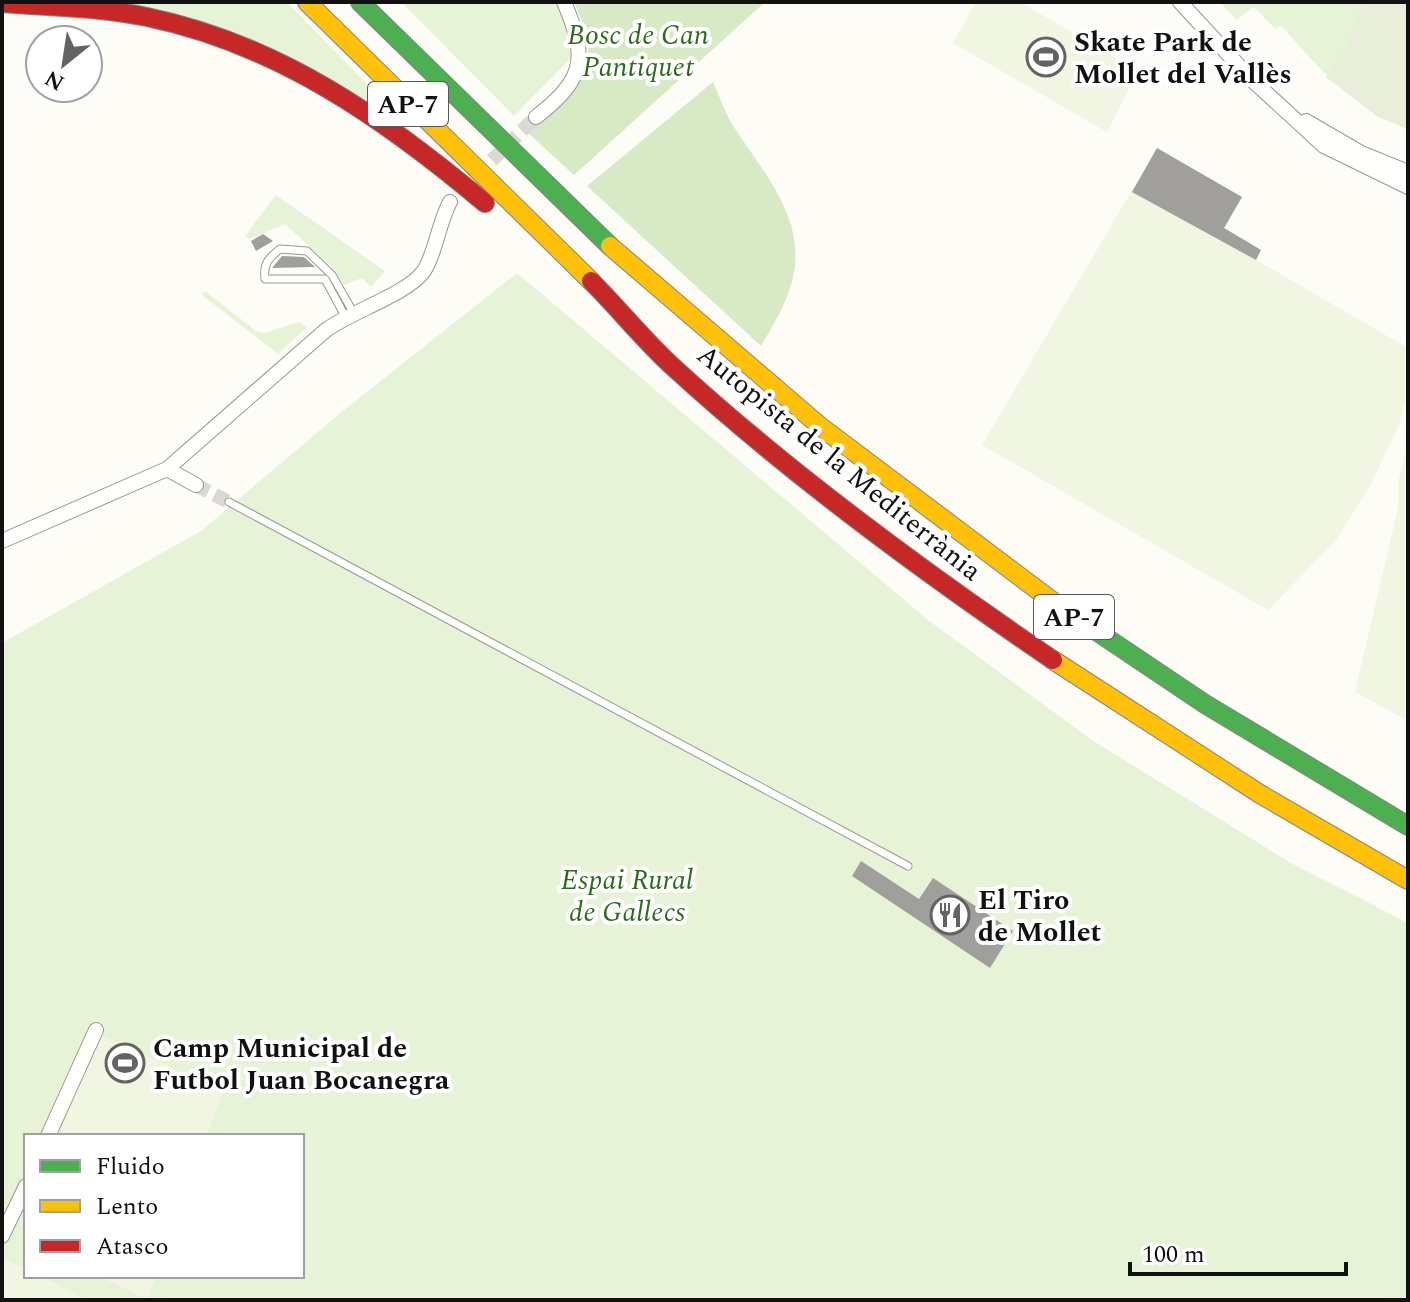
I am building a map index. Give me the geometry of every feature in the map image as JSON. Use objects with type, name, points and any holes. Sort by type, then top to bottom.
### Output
[{"type":"highway","name":"Autopista de la Mediterrània","points":[[307,2],[505,210],[554,256],[619,309],[648,343],[770,448],[1007,630],[1165,736],[1408,880]]},
{"type":"highway","name":"Autopista de la Mediterrània","points":[[360,2],[588,225],[800,410],[988,558],[1126,653],[1259,738],[1408,826]]},
{"type":"highway","points":[[379,2],[482,109],[509,149]]},
{"type":"highway","points":[[2,3],[144,17],[213,34],[291,65],[399,133],[505,210]]},
{"type":"highway","points":[[2,17],[50,18],[105,12]]},
{"type":"street","points":[[536,117],[559,99],[575,78],[581,54],[576,30],[564,2]]},
{"type":"street","points":[[1180,2],[1281,107],[1324,146],[1408,187]]},
{"type":"street","points":[[1281,107],[1361,153],[1408,172]]},
{"type":"street","points":[[2,541],[167,469],[349,314],[391,296],[423,272],[450,202]]},
{"type":"street","points":[[167,469],[196,485]]},
{"type":"street","points":[[49,1134],[96,1030]]},
{"type":"street","points":[[2,1236],[24,1190]]},
{"type":"lane","points":[[280,249],[307,251],[332,275],[349,314],[325,279],[265,279],[264,268],[269,258],[280,249]]},
{"type":"lane","points":[[229,502],[908,866]]},
{"type":"green space","points":[[53,2],[287,2],[426,145],[317,71]]},
{"type":"green space","points":[[401,2],[558,2],[574,42],[573,56],[514,116]]},
{"type":"green space","name":"Bosc de Can Pantiquet","points":[[574,2],[765,2],[574,175],[528,133],[585,73],[590,41]]},
{"type":"green space","name":"Skate Park de Mollet del Vallès","points":[[976,2],[1020,2],[1138,71],[1107,132],[953,43]]},
{"type":"green space","points":[[1220,2],[1408,2],[1408,129],[1370,110],[1338,85],[1281,25],[1275,29],[1254,7],[1236,20]]},
{"type":"green space","points":[[1363,2],[1408,2],[1408,129],[1378,117],[1326,77],[1344,52]]},
{"type":"green space","points":[[713,82],[731,122],[778,195],[793,231],[792,282],[761,346],[587,186]]},
{"type":"green space","points":[[1157,148],[1242,197],[1225,228],[1261,250],[1256,260],[1408,348],[1408,391],[1398,427],[1372,482],[1337,539],[1268,610],[982,445]]},
{"type":"green space","points":[[276,195],[385,271],[371,287],[362,278],[344,285],[334,269],[285,224],[250,239],[245,236]]},
{"type":"green space","name":"Espai Rural de Gallecs","points":[[517,273],[928,620],[1092,740],[1291,863],[1408,923],[1408,1300],[2,1300],[2,643],[201,531],[339,414]]},
{"type":"green space","points":[[205,291],[255,330],[264,333],[299,322],[307,327],[278,354],[202,295]]},
{"type":"green space","points":[[1408,439],[1408,721],[1355,692],[1398,508],[1398,483]]},
{"type":"green space","name":"Camp Municipal de Futbol Juan Bocanegra","points":[[100,1034],[224,1092],[207,1134],[60,1134]]},
{"type":"green space","points":[[2,1258],[24,1268],[24,1278],[44,1278],[87,1300],[2,1300]]},
{"type":"green space","points":[[102,1278],[155,1278],[147,1299]]},
{"type":"building","points":[[1157,148],[1242,197],[1224,228],[1261,250],[1256,260],[1132,192]]},
{"type":"building","points":[[263,234],[273,241],[256,251],[251,241]]},
{"type":"building","points":[[282,256],[304,257],[315,267],[272,268]]},
{"type":"building","name":"El Tiro de Mollet","points":[[861,861],[919,899],[933,878],[1013,931],[990,968],[852,876]]},
{"type":"tunnel","points":[[477,175],[536,117]]},
{"type":"tunnel","points":[[196,485],[229,502]]},
{"type":"traffic: fast","points":[[360,2],[610,246]]},
{"type":"traffic: fast","points":[[1059,606],[1205,704],[1408,826]]},
{"type":"traffic: slow","points":[[307,2],[591,281]]},
{"type":"traffic: slow","points":[[610,246],[821,427],[1059,606]]},
{"type":"traffic: slow","points":[[1053,660],[1260,794],[1408,880]]},
{"type":"traffic: jam","points":[[2,3],[93,9],[147,17],[195,29],[241,46],[285,66],[369,114],[485,203]]},
{"type":"traffic: jam","points":[[591,281],[671,365],[808,482],[955,592],[1053,660]]},
{"type":"place","name":"Skate Park de Mollet del Vallès","points":[[1046,57]]},
{"type":"place","name":"El Tiro de Mollet","points":[[950,915]]},
{"type":"place","name":"Camp Municipal de Futbol Juan Bocanegra","points":[[125,1063]]}]
